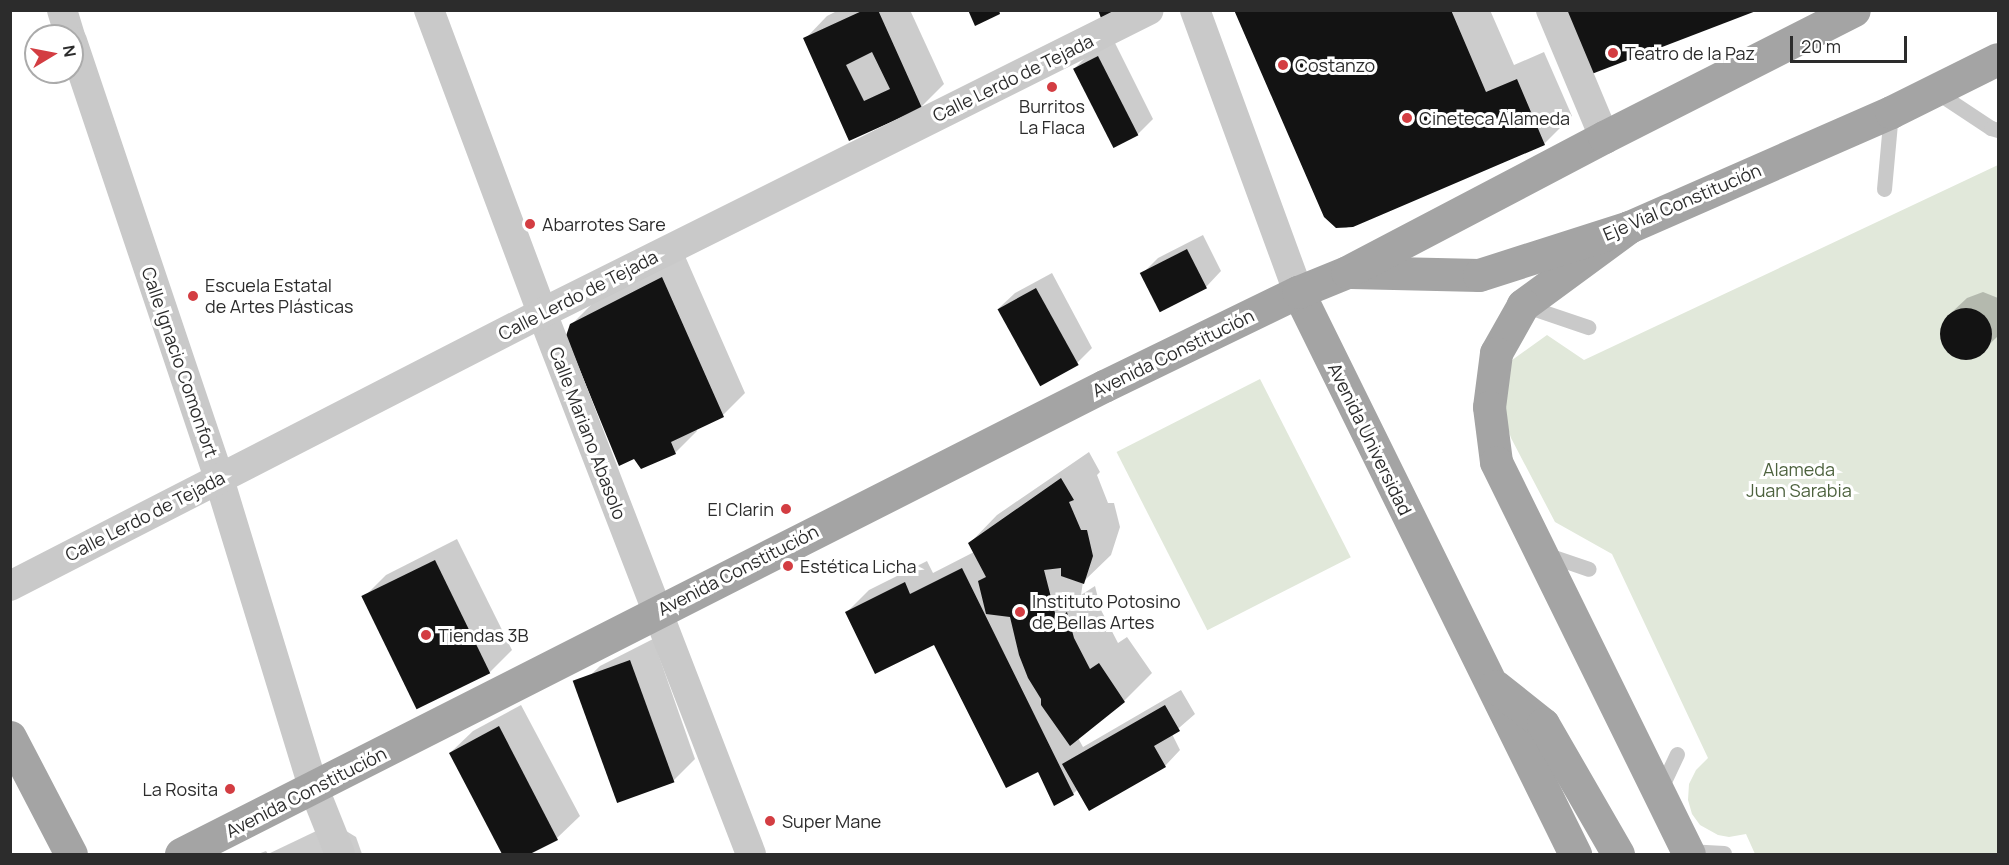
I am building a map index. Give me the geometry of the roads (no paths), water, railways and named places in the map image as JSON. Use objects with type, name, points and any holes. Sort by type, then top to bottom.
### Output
[{"type":"main road","name":"Eje Vial Constitución","points":[[1298,292],[1347,272],[1604,137],[1854,10]]},
{"type":"main road","name":"Eje Vial Constitución","points":[[1347,272],[1479,275],[1629,228],[1891,112],[1998,59]]},
{"type":"main road","points":[[1629,228],[1524,305],[1496,353],[1489,407],[1496,462],[1688,853]]},
{"type":"main road","name":"Avenida Constitución","points":[[181,855],[315,789],[656,612],[1104,386],[1298,292]]},
{"type":"main road","name":"Avenida Universidad","points":[[1298,292],[1486,679],[1575,855]]},
{"type":"main road","points":[[1486,679],[1543,724],[1618,855]]},
{"type":"main road","points":[[10,737],[71,855]]},
{"type":"street","name":"Calle Mariano Abasolo","points":[[429,10],[542,313],[751,855]]},
{"type":"street","name":"Calle Lerdo de Tejada","points":[[10,586],[542,313],[1149,10]]},
{"type":"street","name":"Avenida Universidad","points":[[1195,10],[1298,292]]},
{"type":"street","points":[[1551,10],[1604,137]]},
{"type":"street","name":"Calle Ignacio Comonfort","points":[[84,77],[219,478],[315,789],[340,855]]},
{"type":"lane","points":[[1934,90],[1991,128],[1998,130]]},
{"type":"lane","points":[[1884,189],[1891,112]]},
{"type":"lane","points":[[1524,305],[1588,327]]},
{"type":"lane","points":[[1542,553],[1589,569]]},
{"type":"lane","points":[[1658,793],[1677,754]]},
{"type":"lane","points":[[1688,853],[1724,853]]},
{"type":"place","name":"Teatro de la Paz","points":[[1613,53]]},
{"type":"place","name":"Costanzo","points":[[1283,65]]},
{"type":"place","name":"Burritos La Flaca","points":[[1052,87]]},
{"type":"place","name":"Cineteca Alameda","points":[[1407,118]]},
{"type":"place","name":"Abarrotes Sare","points":[[530,224]]},
{"type":"place","name":"Escuela Estatal de Artes Plásticas","points":[[193,296]]},
{"type":"place","name":"El Clarin","points":[[786,509]]},
{"type":"place","name":"Estética Licha","points":[[788,566]]},
{"type":"place","name":"Instituto Potosino de Bellas Artes","points":[[1020,612]]},
{"type":"place","name":"Tiendas 3B","points":[[426,635]]},
{"type":"place","name":"La Rosita","points":[[230,789]]},
{"type":"place","name":"Super Mane","points":[[770,821]]},
{"type":"park label","name":"Alameda Juan Sarabia","points":[[1799,480]]}]
